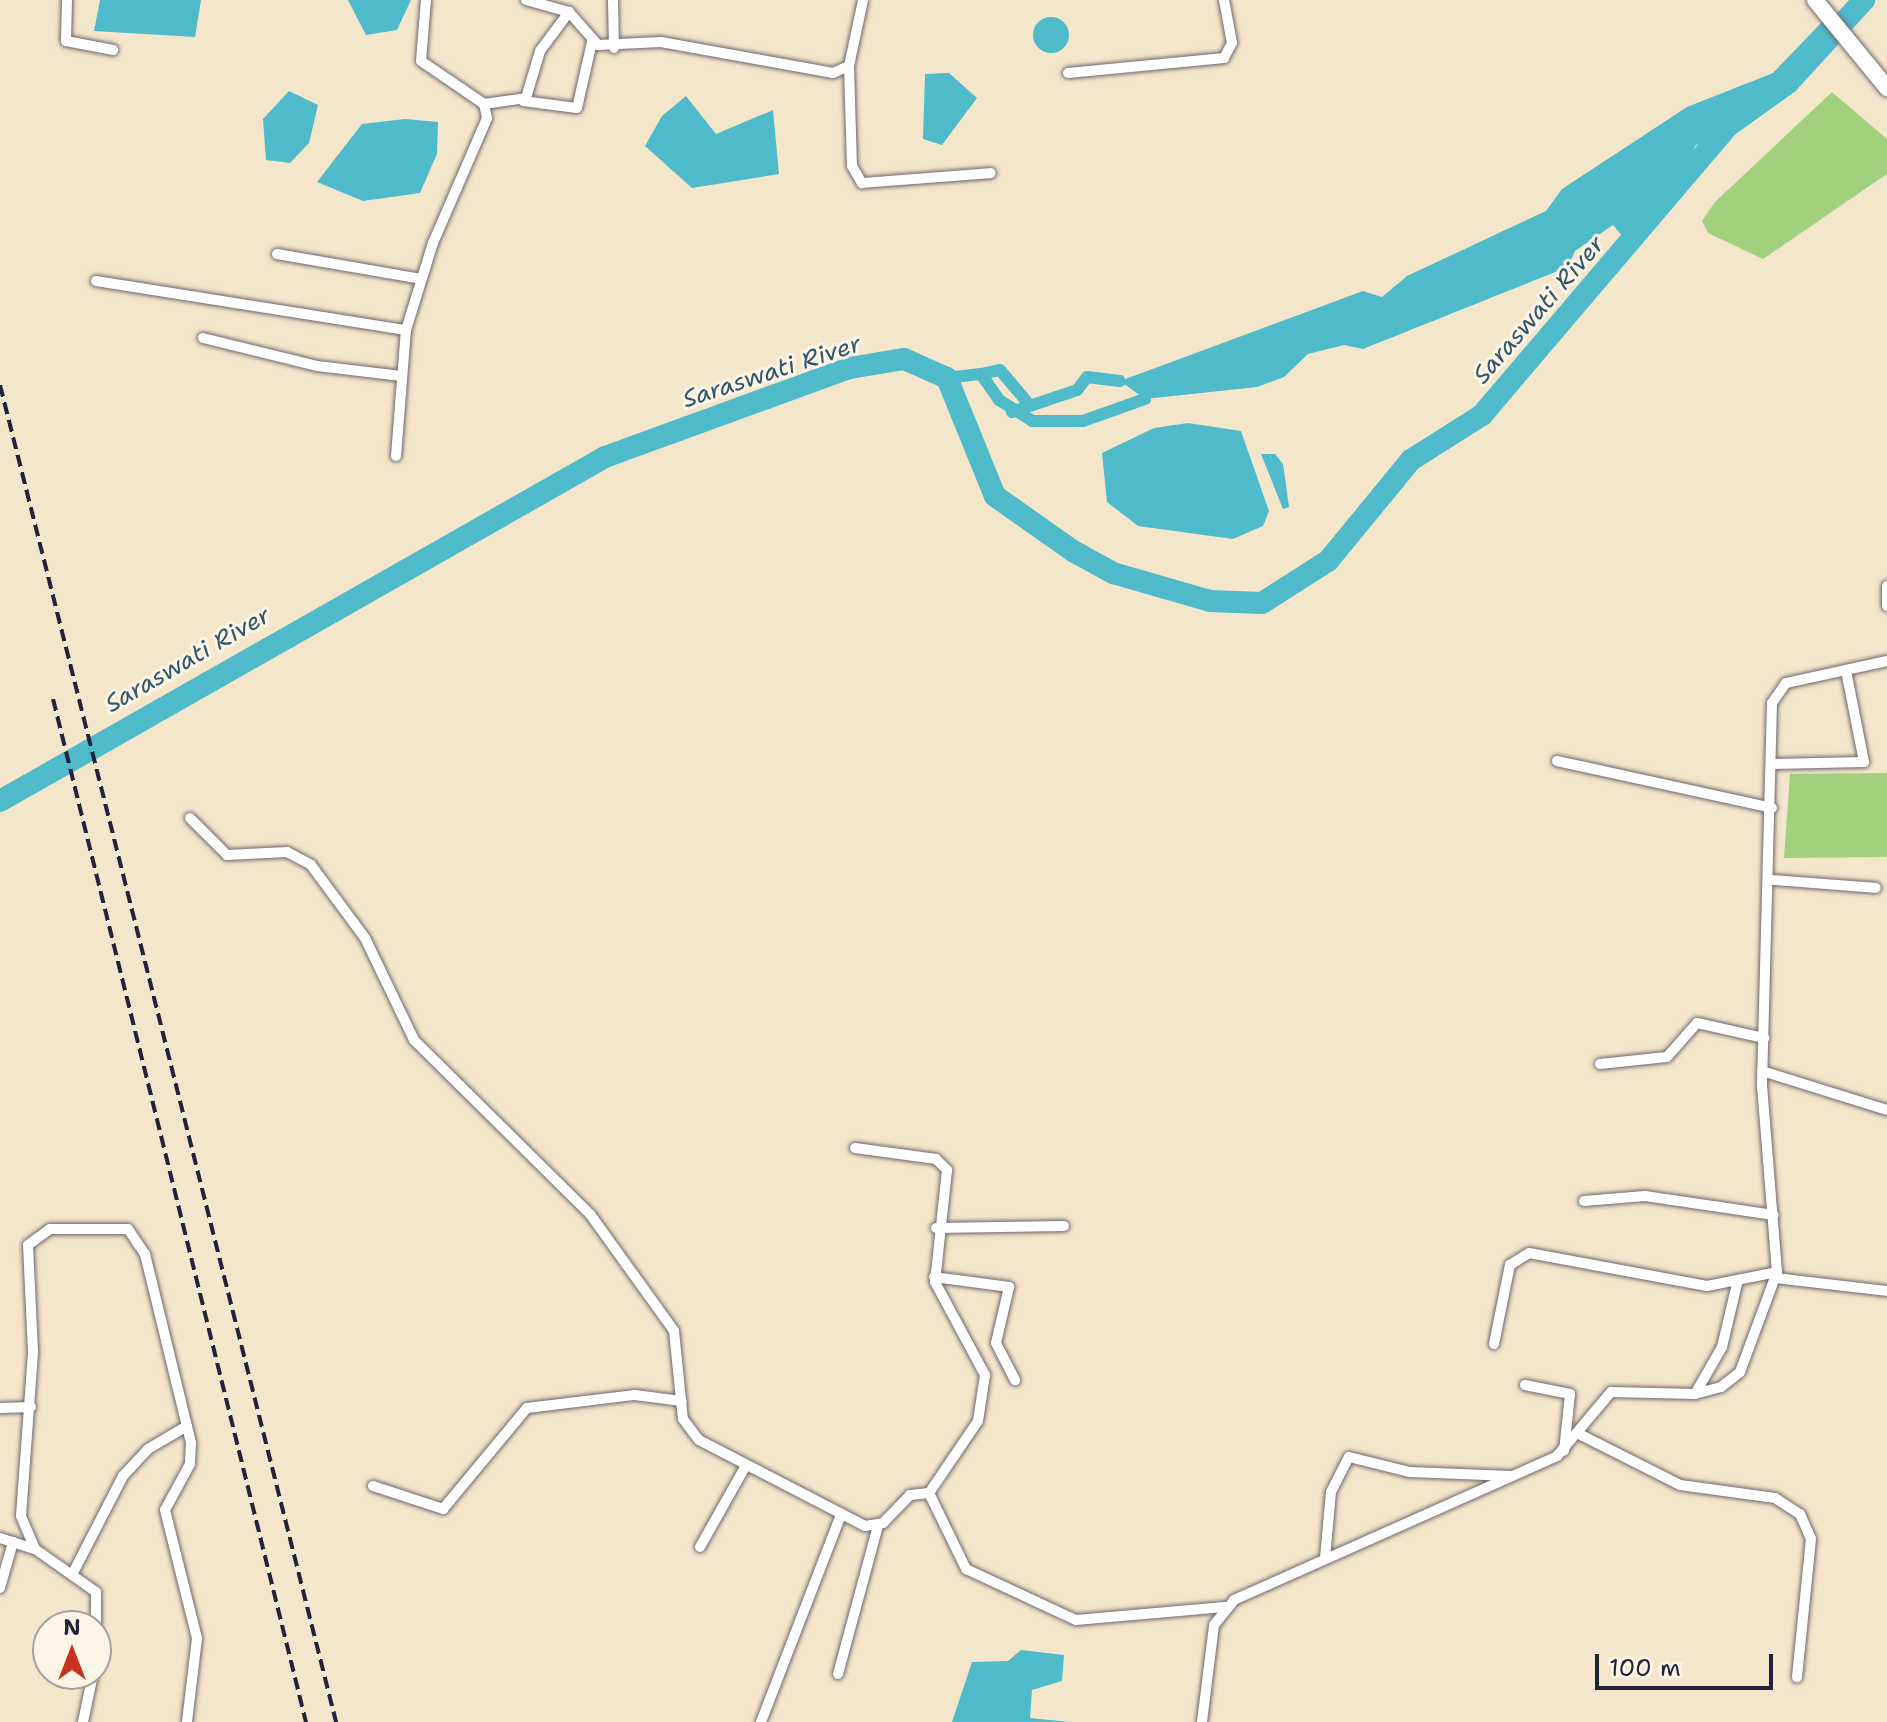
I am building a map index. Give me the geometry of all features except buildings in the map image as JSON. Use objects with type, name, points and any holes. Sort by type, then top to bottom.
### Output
[{"type":"highway","points":[[1817,2],[1886,84]]},
{"type":"street","points":[[67,0],[66,41],[113,50]]},
{"type":"street","points":[[426,0],[421,61],[484,104],[523,101],[580,106],[592,42]]},
{"type":"street","points":[[526,0],[569,12],[592,42],[614,48],[661,42],[793,68],[833,73],[849,66]]},
{"type":"street","points":[[613,0],[614,48]]},
{"type":"street","points":[[863,0],[849,66],[852,166],[862,183],[991,173]]},
{"type":"street","points":[[1068,73],[1224,58],[1232,43],[1224,0]]},
{"type":"street","points":[[523,101],[540,51],[569,12]]},
{"type":"street","points":[[396,456],[406,330],[421,279],[485,127],[484,104]]},
{"type":"street","points":[[277,254],[421,279]]},
{"type":"street","points":[[96,281],[406,330]]},
{"type":"street","points":[[203,338],[317,366],[401,376]]},
{"type":"street","points":[[1887,586],[1887,606]]},
{"type":"street","points":[[929,1493],[966,1569],[1076,1620],[1224,1607],[1325,1558],[1564,1451],[1581,1435],[1611,1392],[1695,1394],[1721,1387],[1740,1372],[1777,1275],[1762,1071],[1773,880],[1772,764],[1778,687],[1887,661]]},
{"type":"street","points":[[1772,764],[1864,762],[1846,670]]},
{"type":"street","points":[[1557,761],[1772,808]]},
{"type":"street","points":[[190,818],[227,855],[287,852],[311,865],[365,938],[414,1040],[590,1214],[665,1317],[682,1356],[682,1401],[691,1434],[745,1467],[841,1515],[878,1526]]},
{"type":"street","points":[[1773,880],[1876,888]]},
{"type":"street","points":[[1600,1064],[1663,1058],[1706,1021],[1764,1038]]},
{"type":"street","points":[[1762,1071],[1887,1110]]},
{"type":"street","points":[[838,1674],[878,1526],[910,1495],[929,1493],[978,1421],[985,1375],[934,1277],[936,1228],[946,1175],[941,1161],[855,1148]]},
{"type":"street","points":[[1584,1201],[1645,1196],[1774,1215]]},
{"type":"street","points":[[936,1228],[1064,1226]]},
{"type":"street","points":[[35,1549],[21,1516],[31,1407],[33,1235],[128,1229],[145,1254],[187,1426],[190,1464],[165,1510],[197,1638],[187,1722]]},
{"type":"street","points":[[1494,1344],[1510,1265],[1529,1253],[1697,1286],[1777,1275],[1887,1291]]},
{"type":"street","points":[[934,1277],[1009,1287],[996,1343],[1015,1380]]},
{"type":"street","points":[[1695,1394],[1722,1347],[1738,1280]]},
{"type":"street","points":[[1525,1385],[1570,1394],[1564,1451]]},
{"type":"street","points":[[373,1486],[443,1509],[527,1408],[635,1395],[682,1401]]},
{"type":"street","points":[[0,1408],[31,1407]]},
{"type":"street","points":[[74,1571],[128,1469],[187,1426]]},
{"type":"street","points":[[1581,1435],[1680,1485],[1775,1498],[1800,1514],[1811,1539],[1797,1677]]},
{"type":"street","points":[[1325,1558],[1331,1492],[1349,1457],[1410,1472],[1513,1476]]},
{"type":"street","points":[[700,1547],[745,1467]]},
{"type":"street","points":[[761,1722],[841,1515]]},
{"type":"street","points":[[0,1538],[35,1549],[74,1571],[96,1592],[96,1610]]},
{"type":"street","points":[[0,1588],[13,1542]]},
{"type":"street","points":[[1202,1722],[1212,1635],[1224,1607]]},
{"type":"street","points":[[83,1722],[90,1690]]},
{"type":"green space","points":[[1832,92],[1887,139],[1887,174],[1763,259],[1708,233],[1702,221],[1715,202]]},
{"type":"green space","points":[[1887,773],[1887,857],[1784,858],[1790,774]]},
{"type":"water","points":[[100,0],[201,0],[195,37],[94,31]]},
{"type":"water","points":[[348,0],[411,0],[397,30],[366,35]]},
{"type":"water","points":[[1051,17],[1064,22],[1069,35],[1064,48],[1051,53],[1038,48],[1033,35],[1038,22]]},
{"type":"water","points":[[1823,21],[1834,33],[1788,83],[1695,146],[1678,187],[1630,245],[1613,225],[1575,251],[1568,267],[1363,349],[1344,345],[1308,354],[1284,377],[1257,387],[1145,399],[1120,381],[1363,291],[1382,297],[1407,276],[1546,211],[1562,189],[1687,107],[1773,73]]},
{"type":"water","points":[[949,73],[977,98],[942,145],[923,139],[925,74]]},
{"type":"water","points":[[289,91],[318,105],[309,143],[290,163],[266,160],[263,119]]},
{"type":"water","points":[[686,96],[716,134],[773,110],[779,174],[692,188],[645,146],[662,116]]},
{"type":"water","points":[[405,119],[438,122],[437,154],[420,193],[363,201],[317,182],[362,124]]},
{"type":"water","points":[[1188,423],[1241,431],[1269,511],[1263,526],[1233,539],[1138,526],[1107,502],[1102,453],[1154,428]]},
{"type":"water","points":[[1261,454],[1275,454],[1283,464],[1289,507],[1283,509]]},
{"type":"water","points":[[1021,1650],[1064,1655],[1062,1681],[1032,1690],[1030,1718],[1070,1722],[952,1722],[972,1662],[1008,1661]]},
{"type":"waterway","name":"Saraswati River","points":[[0,801],[605,457],[850,368],[904,359],[947,378],[995,496],[1073,551],[1113,573],[1210,601],[1262,603],[1328,561],[1411,460],[1482,415],[1728,126],[1788,83],[1864,0]]},
{"type":"waterway","points":[[981,374],[1000,370],[1028,403]]},
{"type":"waterway","points":[[947,378],[981,374],[999,400],[1032,421],[1083,421],[1145,399]]},
{"type":"waterway","points":[[1012,412],[1077,390],[1087,377],[1120,381]]},
{"type":"railway","points":[[0,385],[336,1722]]},
{"type":"railway","points":[[53,699],[306,1722]]}]
